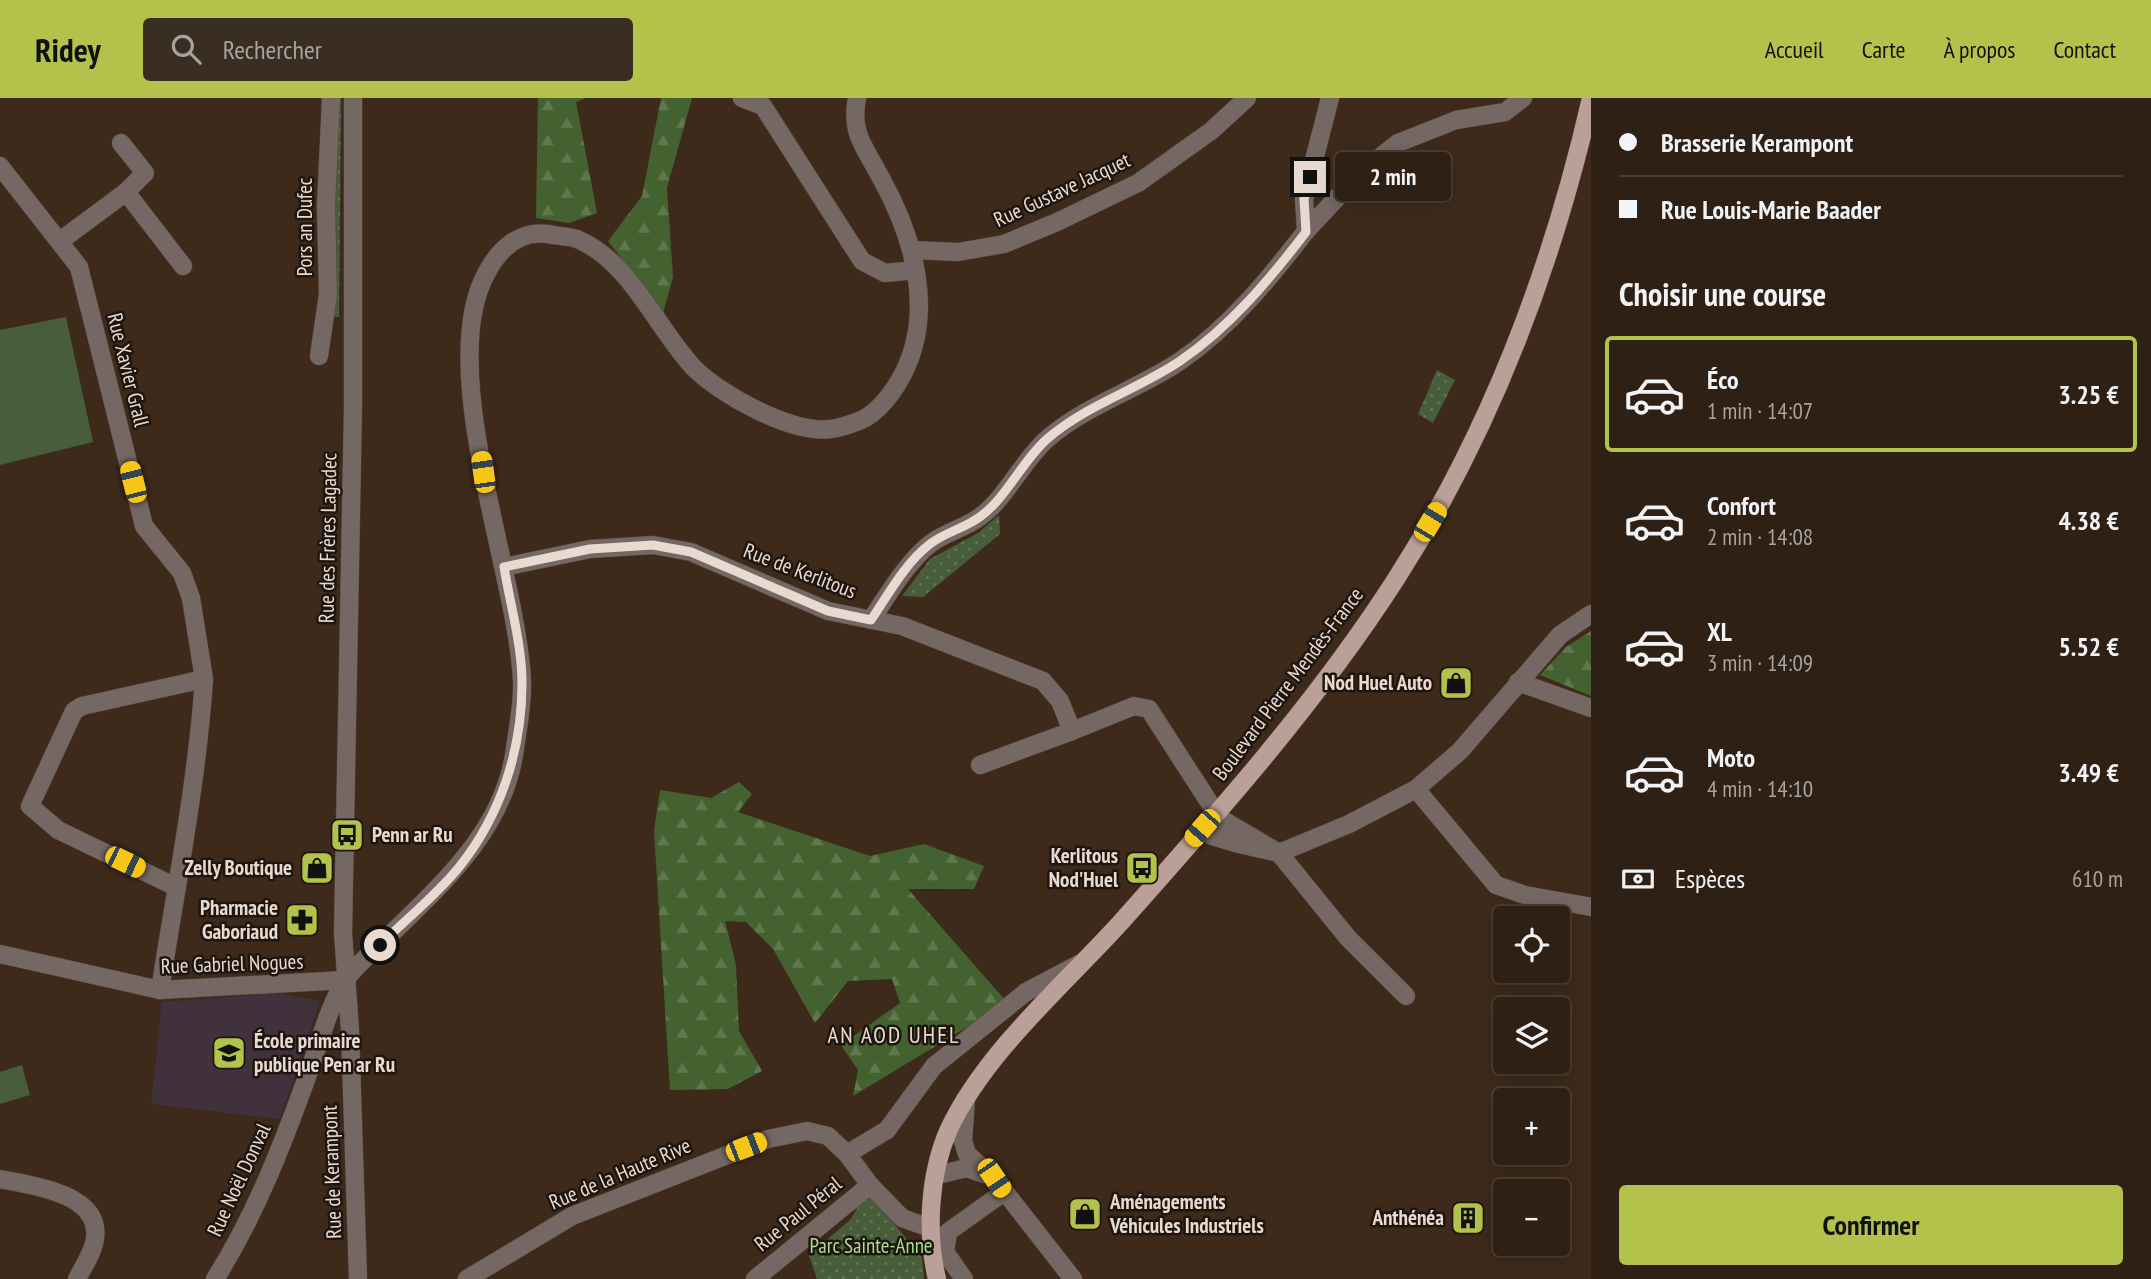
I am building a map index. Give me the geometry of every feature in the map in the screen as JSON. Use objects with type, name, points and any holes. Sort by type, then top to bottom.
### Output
[{"type":"main road","name":"Boulevard Pierre Mendès-France","points":[[937,1279],[930,1228],[936,1175],[948,1132],[966,1099],[1005,1048],[1216,813],[1328,676],[1395,580],[1441,503],[1479,431],[1547,264],[1591,98]]},
{"type":"street","name":"Pors an Dufec","points":[[320,356],[328,294],[326,206],[331,98]]},
{"type":"street","name":"Rue des Frères Lagadec","points":[[345,980],[343,893],[353,406],[353,98]]},
{"type":"street","points":[[742,98],[763,106],[862,261],[885,273],[915,270]]},
{"type":"street","points":[[345,980],[458,869],[492,821],[515,755],[522,682],[504,567],[483,472],[471,384],[470,313],[488,270],[512,241],[524,234],[540,233],[577,239],[618,268],[678,348],[708,380],[740,400],[790,424],[828,430],[866,419],[896,388],[912,354],[920,305],[912,250],[900,214],[852,121],[857,98]]},
{"type":"street","name":"Rue Gustave Jacquet","points":[[912,250],[958,252],[1004,244],[1058,222],[1138,183],[1211,131],[1247,98]]},
{"type":"street","points":[[1306,232],[1304,199],[1330,98]]},
{"type":"street","points":[[871,620],[897,581],[929,544],[983,515],[1045,440],[1078,415],[1129,391],[1181,360],[1238,310],[1275,273],[1306,232],[1360,173],[1398,144],[1456,120],[1505,112],[1523,98]]},
{"type":"street","points":[[60,241],[126,192],[145,173],[121,143]]},
{"type":"street","name":"Rue Xavier Grall","points":[[0,166],[79,267],[144,526],[181,573],[191,598],[204,679],[201,722],[160,990]]},
{"type":"street","points":[[126,192],[183,266]]},
{"type":"street","name":"Rue de Kerlitous","points":[[504,567],[590,549],[653,545],[691,552],[828,611],[902,626],[1044,681],[1060,701],[1072,730]]},
{"type":"street","points":[[1202,828],[1212,836],[1235,844],[1279,853],[1349,824],[1416,789],[1460,751],[1560,635],[1591,614]]},
{"type":"street","points":[[176,887],[58,830],[30,806],[74,711],[82,706],[204,679]]},
{"type":"street","points":[[1518,682],[1591,708]]},
{"type":"street","points":[[980,765],[1134,706],[1149,709],[1216,813],[1223,820],[1279,853],[1348,939],[1406,996]]},
{"type":"street","points":[[1416,789],[1496,885],[1525,895],[1591,907]]},
{"type":"street","name":"Rue Gabriel Nogues","points":[[0,954],[160,990],[345,980]]},
{"type":"street","points":[[847,1154],[887,1130],[934,1066],[1026,992],[1085,961]]},
{"type":"street","name":"Rue Noël Donval","points":[[215,1279],[276,1163],[345,980]]},
{"type":"street","name":"Rue de Kerampont","points":[[345,980],[350,1030],[358,1279]]},
{"type":"street","points":[[966,1099],[963,1141],[967,1154],[999,1185],[1073,1279]]},
{"type":"street","name":"Rue de la Haute Rive","points":[[467,1279],[572,1216],[768,1139],[807,1131],[828,1136],[902,1218],[930,1228]]},
{"type":"street","points":[[936,1175],[967,1168],[999,1185]]},
{"type":"street","points":[[0,1179],[56,1191],[71,1198],[93,1222],[96,1239],[77,1279]]},
{"type":"street","name":"Rue Paul Péral","points":[[755,1279],[870,1185]]},
{"type":"street","points":[[964,1279],[945,1252],[948,1232],[999,1185]]},
{"type":"shaded area","name":"École primaire publique Pen ar Ru","points":[[277,993],[320,1001],[280,1119],[151,1104],[162,1002]]},
{"type":"green space","points":[[337,98],[341,98],[339,317],[331,316]]},
{"type":"green space","points":[[538,98],[586,98],[576,102],[597,213],[569,223],[536,218]]},
{"type":"green space","points":[[661,98],[692,98],[667,188],[673,277],[663,313],[608,241],[642,196]]},
{"type":"green space","points":[[66,317],[93,442],[0,465],[0,330]]},
{"type":"green space","points":[[1437,370],[1455,380],[1433,423],[1418,414]]},
{"type":"green space","points":[[999,515],[1000,534],[923,597],[902,596],[930,559],[978,533]]},
{"type":"green space","points":[[1591,631],[1591,696],[1540,675],[1566,647]]},
{"type":"green space","points":[[739,782],[752,794],[738,812],[870,856],[924,844],[984,866],[974,889],[908,889],[1005,1000],[972,1024],[853,1096],[858,1070],[841,1045],[900,1003],[892,979],[848,981],[815,1023],[773,949],[746,922],[725,921],[736,965],[739,1031],[762,1071],[728,1089],[670,1090],[654,831],[660,790],[711,798]]},
{"type":"green space","points":[[22,1065],[30,1095],[0,1104],[0,1072]]},
{"type":"green space","name":"Parc Sainte-Anne","points":[[867,1190],[922,1258],[924,1279],[817,1279],[809,1255],[851,1219]]},
{"type":"place","name":"Nod Huel Auto","points":[[1456,683]]},
{"type":"place","name":"Penn ar Ru","points":[[347,835]]},
{"type":"place","name":"Zelly Boutique","points":[[317,868]]},
{"type":"place","name":"Kerlitous Nod'Huel","points":[[1142,868]]},
{"type":"place","name":"Pharmacie Gaboriaud","points":[[302,920]]},
{"type":"place","name":"École primaire publique Pen ar Ru","points":[[229,1053]]},
{"type":"place","name":"Aménagements Véhicules Industriels","points":[[1085,1214]]},
{"type":"place","name":"Anthénéa","points":[[1468,1218]]},
{"type":"district","name":"AN AOD UHEL","points":[[894,1035]]},
{"type":"route","points":[[380,945],[458,869],[470,853],[492,821],[515,755],[522,682],[504,567],[590,549],[653,545],[691,552],[828,611],[871,620],[897,581],[929,544],[983,515],[1045,440],[1078,415],[1129,391],[1181,360],[1229,319],[1275,273],[1306,232],[1304,199],[1310,177]]}]
